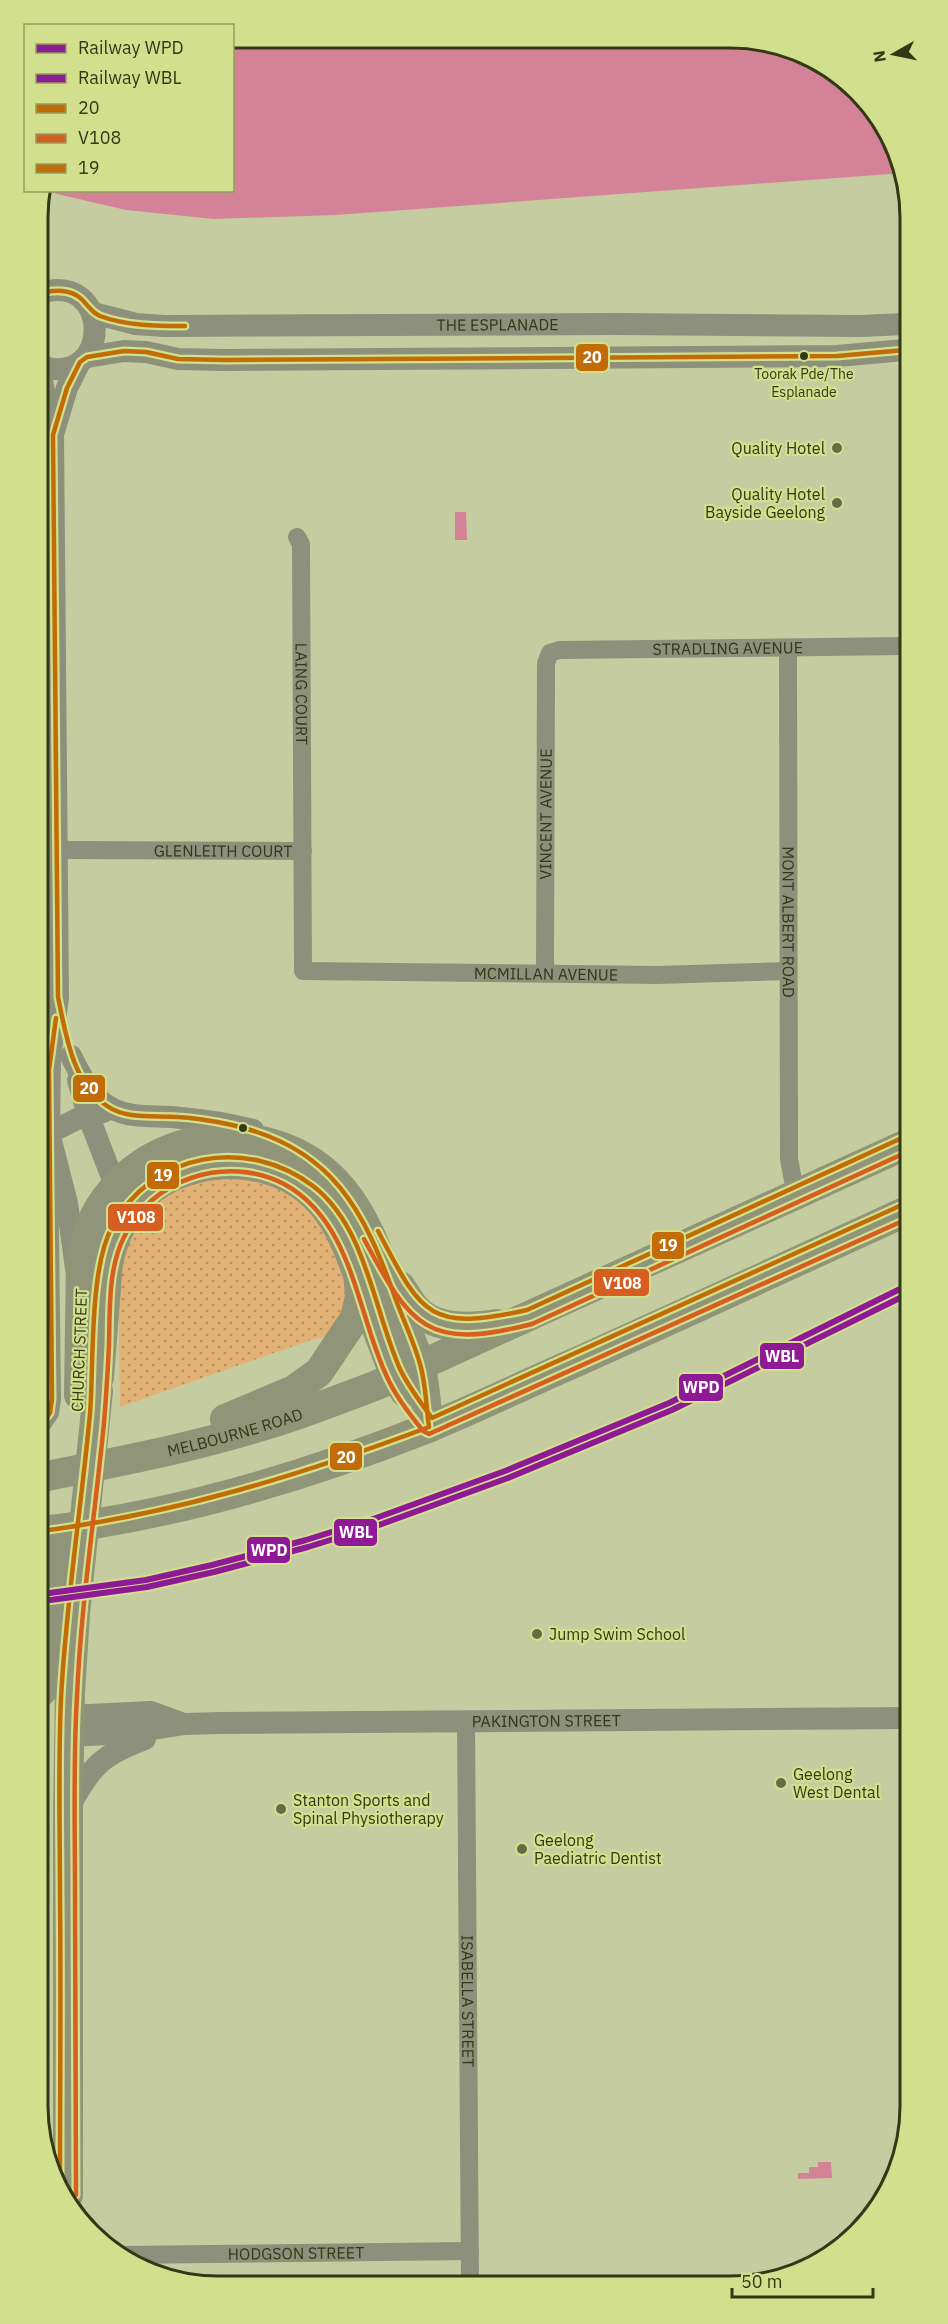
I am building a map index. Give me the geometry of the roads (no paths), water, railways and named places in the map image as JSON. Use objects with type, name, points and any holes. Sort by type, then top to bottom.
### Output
[{"type":"highway","name":"CHURCH STREET","points":[[89,1393],[81,1327],[81,1258],[84,1241],[96,1213],[115,1185],[152,1157],[179,1146],[219,1138],[255,1140],[283,1147],[309,1160],[342,1188],[355,1206],[373,1240],[407,1371]]},
{"type":"highway","points":[[373,1240],[413,1305],[429,1319],[442,1324],[495,1325],[529,1317],[900,1147]]},
{"type":"highway","name":"CHURCH STREET","points":[[69,2187],[68,1810],[56,1727],[65,1614],[89,1393],[111,1247],[132,1208],[166,1180],[181,1173],[222,1163],[262,1167],[296,1183],[310,1193],[325,1208],[345,1242],[359,1279],[407,1371],[429,1427]]},
{"type":"highway","points":[[115,1185],[118,1231]]},
{"type":"highway","points":[[48,1529],[117,1520],[225,1496],[320,1467],[429,1427],[900,1215]]},
{"type":"highway","points":[[134,1459],[294,1390],[313,1377],[326,1363],[355,1318],[360,1297],[359,1279]]},
{"type":"highway","name":"MELBOURNE ROAD","points":[[48,1476],[134,1459],[299,1414],[407,1371],[529,1317]]},
{"type":"highway","name":"CHURCH STREET","points":[[48,1671],[65,1614]]},
{"type":"street","points":[[48,290],[62,290],[75,294],[85,302],[93,313],[96,334],[67,388],[52,435]]},
{"type":"street","name":"THE ESPLANADE","points":[[93,313],[117,321],[164,326],[405,327],[617,324],[861,327],[900,324]]},
{"type":"street","name":"THE ESPLANADE","points":[[48,367],[60,370],[84,359],[124,351],[146,352],[178,359],[249,360],[837,356],[900,350]]},
{"type":"street","points":[[48,413],[52,435],[48,529]]},
{"type":"street","name":"LAING COURT","points":[[297,537],[301,544],[303,851]]},
{"type":"street","points":[[48,622],[58,850],[58,997],[50,1058],[52,1399],[48,1412]]},
{"type":"street","name":"STRADLING AVENUE","points":[[550,653],[559,650],[900,646]]},
{"type":"street","name":"MONT ALBERT ROAD","points":[[788,648],[789,1160],[796,1196]]},
{"type":"street","name":"VINCENT AVENUE","points":[[545,974],[546,663],[550,653]]},
{"type":"street","name":"GLENLEITH COURT","points":[[58,850],[303,851],[303,971]]},
{"type":"street","name":"MCMILLAN AVENUE","points":[[303,971],[657,975],[788,971]]},
{"type":"street","points":[[58,997],[71,1056],[88,1115],[115,1185]]},
{"type":"street","points":[[71,1056],[85,1083],[99,1100],[114,1110],[128,1114]]},
{"type":"street","points":[[49,1133],[88,1115],[107,1112],[179,1117],[231,1125],[274,1138],[309,1160]]},
{"type":"street","points":[[49,1133],[67,1203],[81,1327]]},
{"type":"street","name":"PAKINGTON STREET","points":[[56,1727],[151,1712],[185,1724],[900,1718]]},
{"type":"street","name":"ISABELLA STREET","points":[[466,1721],[470,2276]]},
{"type":"street","points":[[68,1810],[91,1770],[103,1759],[125,1746],[185,1724]]},
{"type":"street","name":"HODGSON STREET","points":[[137,2255],[470,2251]]},
{"type":"rail line","name":"WPD","points":[[48,1593],[146,1580],[212,1565],[306,1540],[376,1518],[505,1471],[669,1403],[900,1289]]},
{"type":"rail line","name":"WBL","points":[[48,1600],[147,1587],[214,1572],[379,1525],[508,1478],[672,1410],[900,1298]]},
{"type":"place","name":"Toorak Pde/The Esplanade","points":[[804,356]]},
{"type":"place","name":"Quality Hotel","points":[[837,448]]},
{"type":"place","name":"Quality Hotel Bayside Geelong","points":[[837,503]]},
{"type":"place","name":"Jump Swim School","points":[[537,1634]]},
{"type":"place","name":"Geelong West Dental","points":[[781,1783]]},
{"type":"place","name":"Stanton Sports and Spinal Physiotherapy","points":[[281,1809]]},
{"type":"place","name":"Geelong Paediatric Dentist","points":[[522,1849]]}]
